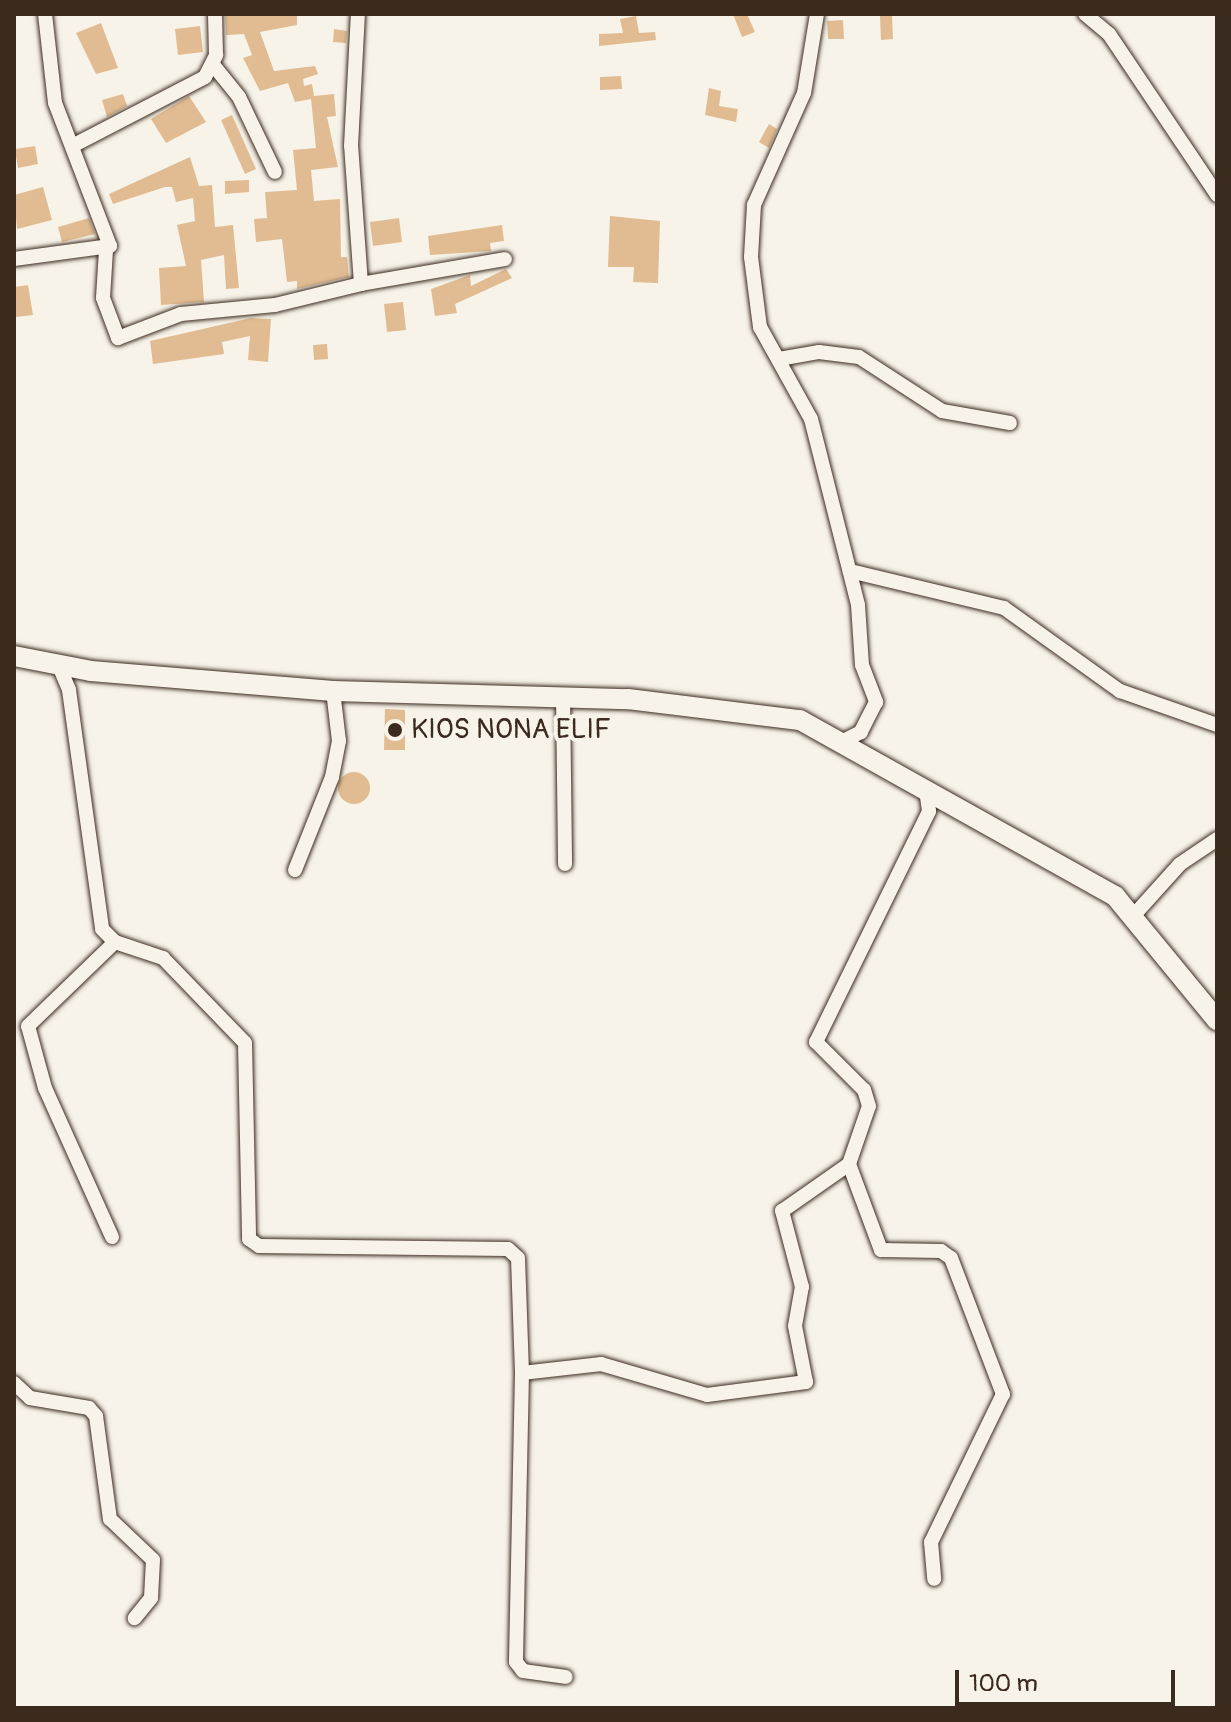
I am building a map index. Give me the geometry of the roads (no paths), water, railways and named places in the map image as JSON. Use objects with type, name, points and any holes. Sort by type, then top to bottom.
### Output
[{"type":"street","points":[[45,14],[55,103],[76,144],[108,232],[103,298],[118,338],[181,314],[275,305],[361,284],[505,259]]},
{"type":"street","points":[[215,14],[214,66],[239,97],[275,172]]},
{"type":"street","points":[[358,14],[351,174],[361,284]]},
{"type":"street","points":[[817,14],[804,93],[754,205],[757,310],[811,419],[837,543],[850,571],[862,665],[876,702],[861,732],[843,741]]},
{"type":"street","points":[[1085,14],[1135,70],[1217,195]]},
{"type":"street","points":[[76,144],[214,66]]},
{"type":"street","points":[[14,259],[106,250]]},
{"type":"street","points":[[779,359],[819,352],[859,357],[942,411],[1010,423]]},
{"type":"street","points":[[850,571],[1016,613],[1120,691],[1217,725]]},
{"type":"street","points":[[14,656],[59,666],[333,691],[563,695],[765,711],[843,741],[1067,865],[1135,914],[1217,1020]]},
{"type":"street","points":[[59,666],[69,690],[94,903],[115,942],[163,958],[245,1043],[246,1232],[253,1244],[508,1249],[518,1258],[522,1373],[516,1662],[523,1671],[566,1677]]},
{"type":"street","points":[[295,870],[332,777],[339,741],[333,691]]},
{"type":"street","points":[[563,695],[565,864]]},
{"type":"street","points":[[926,789],[929,811],[816,1042],[868,1100],[849,1164],[881,1250],[941,1251],[951,1258],[1003,1394],[931,1542],[934,1579]]},
{"type":"street","points":[[1135,914],[1180,864],[1217,839]]},
{"type":"street","points":[[112,1237],[45,1088],[28,1026],[115,942]]},
{"type":"street","points":[[522,1373],[601,1364],[707,1395],[806,1382],[795,1326],[802,1287],[782,1211],[849,1164]]},
{"type":"street","points":[[14,1383],[30,1398],[89,1408],[96,1416],[110,1519],[153,1560],[151,1598],[135,1618]]},
{"type":"place","name":"KIOS NONA ELIF","points":[[395,730]]}]
